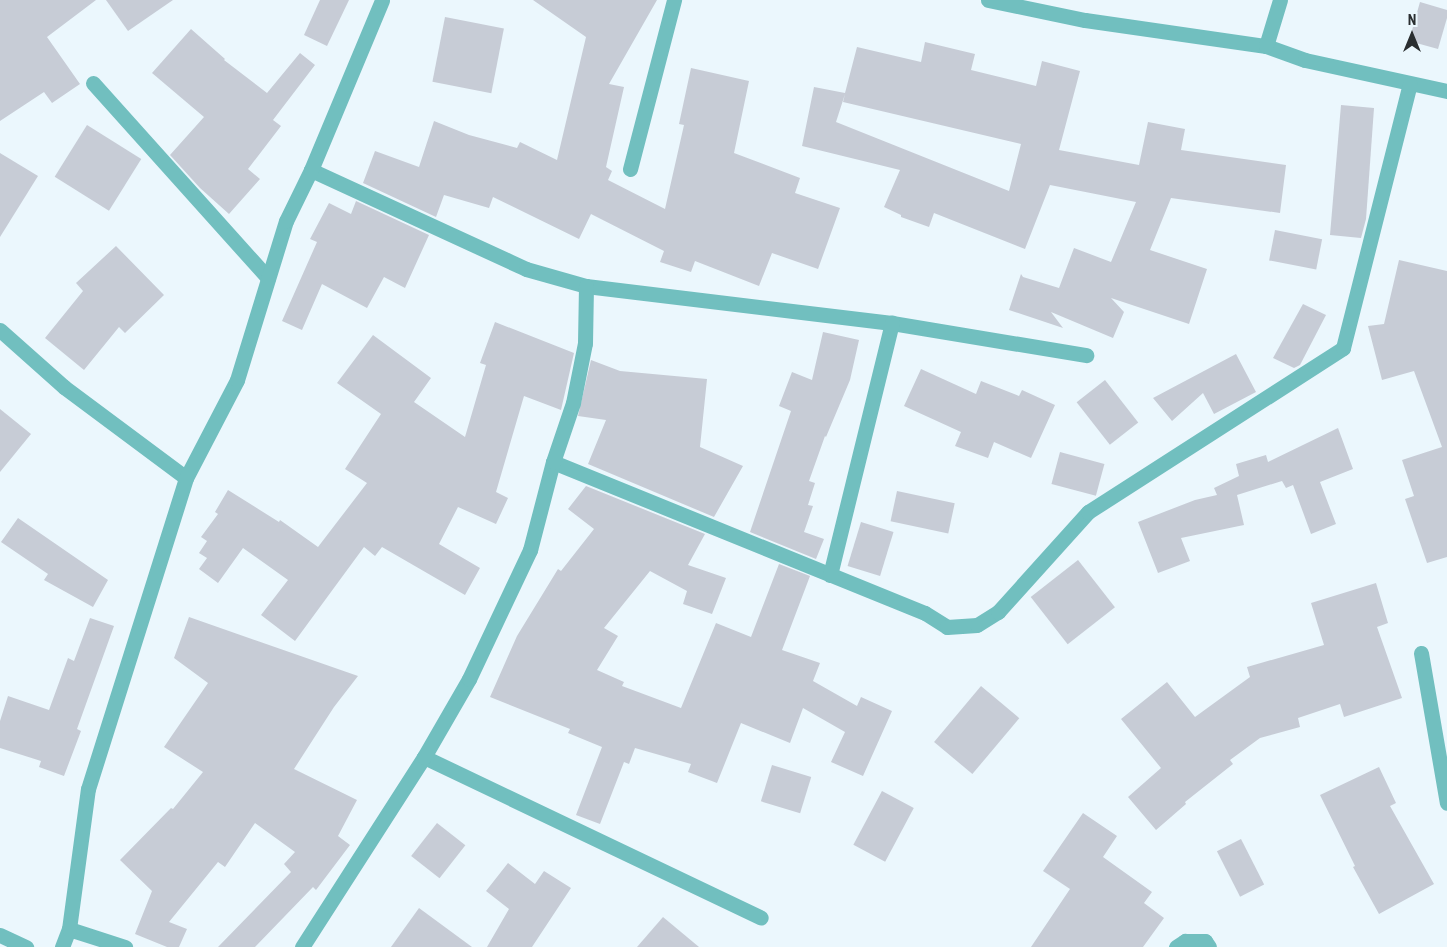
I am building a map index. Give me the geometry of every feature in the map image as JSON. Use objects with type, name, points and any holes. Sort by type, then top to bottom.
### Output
[{"type":"street","points":[[62,947],[69,928],[88,789],[139,633],[186,478],[237,380],[286,221],[311,170],[382,0]]},
{"type":"street","points":[[630,169],[674,0]]},
{"type":"street","points":[[988,0],[1085,20],[1266,46],[1305,60],[1447,91]]},
{"type":"street","points":[[1266,46],[1280,0]]},
{"type":"street","points":[[93,83],[268,278]]},
{"type":"street","points":[[554,462],[925,613],[947,627],[978,625],[998,612],[1088,512],[1343,348],[1410,84]]},
{"type":"street","points":[[311,170],[526,269],[586,286],[892,323],[1086,355]]},
{"type":"street","points":[[302,947],[424,757],[469,679],[530,550],[572,402],[586,343],[586,286]]},
{"type":"street","points":[[830,575],[892,323]]},
{"type":"street","points":[[0,330],[64,387],[186,478]]},
{"type":"street","points":[[1421,653],[1447,803]]},
{"type":"street","points":[[424,757],[761,918]]},
{"type":"street","points":[[69,928],[126,947]]},
{"type":"street","points":[[0,935],[26,947]]},
{"type":"street","points":[[1176,947],[1185,941],[1204,941],[1209,947]]},
{"type":"building","points":[[0,0],[96,0],[47,37],[80,84],[52,103],[44,92],[0,121]]},
{"type":"building","points":[[106,0],[173,0],[128,31]]},
{"type":"building","points":[[320,0],[349,0],[327,46],[304,35]]},
{"type":"building","points":[[533,0],[657,0],[609,84],[624,87],[606,167],[612,171],[608,180],[665,209],[684,125],[679,124],[691,68],[749,81],[734,153],[800,178],[795,193],[840,208],[818,269],[772,253],[759,286],[695,261],[691,272],[660,262],[664,251],[591,214],[579,239],[493,197],[489,208],[444,195],[436,217],[363,183],[375,151],[419,167],[434,121],[469,135],[517,148],[520,142],[557,160],[586,37]]},
{"type":"building","points":[[1420,2],[1447,10],[1447,18],[1438,49],[1409,41]]},
{"type":"building","points":[[445,17],[504,28],[491,93],[432,82]]},
{"type":"building","points":[[191,29],[224,60],[267,93],[300,53],[315,65],[273,120],[281,126],[248,169],[260,179],[229,214],[200,188],[170,155],[204,117],[152,73]]},
{"type":"building","points":[[925,42],[975,54],[971,70],[1036,86],[1042,61],[1080,71],[1059,150],[1139,165],[1148,122],[1185,129],[1181,150],[1286,165],[1280,213],[1171,198],[1150,250],[1207,269],[1189,324],[1111,298],[1124,312],[1113,338],[1051,312],[1063,328],[1009,310],[1021,274],[1023,277],[1059,288],[1074,248],[1111,262],[1136,202],[1050,185],[1025,249],[934,213],[929,227],[901,217],[901,215],[884,207],[900,170],[802,146],[814,87],[845,93],[857,47],[921,62]],"holes":[[[845,94],[843,102],[1021,144],[1009,191],[836,122]]]},
{"type":"building","points":[[1341,105],[1374,108],[1366,219],[1361,238],[1330,235]]},
{"type":"building","points":[[87,125],[141,159],[109,211],[55,177]]},
{"type":"building","points":[[0,153],[38,176],[0,237]]},
{"type":"building","points":[[356,201],[429,235],[405,288],[384,277],[367,308],[322,284],[302,330],[282,321],[317,242],[310,239],[329,203],[351,214]]},
{"type":"building","points":[[1275,230],[1322,239],[1316,270],[1269,260]]},
{"type":"building","points":[[116,246],[164,295],[125,333],[119,327],[84,370],[45,338],[83,291],[76,283]]},
{"type":"building","points":[[1399,260],[1447,271],[1447,557],[1427,563],[1405,499],[1414,496],[1402,460],[1442,447],[1414,371],[1382,380],[1368,326],[1384,324]]},
{"type":"building","points":[[1303,304],[1326,315],[1300,365],[1294,368],[1273,358]]},
{"type":"building","points":[[495,322],[574,353],[561,410],[524,396],[496,492],[508,498],[496,524],[458,507],[439,544],[480,568],[465,595],[382,547],[375,556],[364,547],[295,641],[261,615],[288,580],[243,548],[218,583],[199,569],[207,558],[199,553],[207,541],[201,537],[218,514],[215,512],[228,490],[279,522],[280,520],[318,547],[367,483],[345,469],[381,414],[337,383],[373,335],[431,378],[414,402],[465,437],[486,365],[480,363]]},
{"type":"building","points":[[823,332],[859,340],[850,380],[825,436],[809,481],[815,483],[808,505],[813,506],[804,532],[824,539],[816,559],[750,532],[791,411],[779,406],[792,372],[812,380]]},
{"type":"building","points":[[1236,354],[1256,392],[1214,414],[1203,393],[1172,421],[1153,398]]},
{"type":"building","points":[[591,360],[620,371],[707,379],[700,447],[743,466],[714,517],[588,464],[606,420],[578,416]]},
{"type":"building","points":[[921,369],[976,394],[981,381],[1019,396],[1022,390],[1055,405],[1031,458],[994,442],[988,458],[955,446],[961,432],[904,406]]},
{"type":"building","points":[[1105,380],[1138,423],[1110,445],[1077,402]]},
{"type":"building","points":[[0,409],[31,434],[0,472]]},
{"type":"building","points":[[1338,428],[1353,469],[1320,482],[1336,524],[1311,534],[1293,485],[1286,488],[1282,481],[1237,495],[1244,525],[1181,538],[1190,561],[1158,573],[1138,522],[1195,500],[1217,495],[1214,488],[1239,476],[1236,464],[1266,455],[1268,462]]},
{"type":"building","points":[[1060,452],[1104,464],[1096,496],[1051,484]]},
{"type":"building","points":[[586,486],[705,534],[688,565],[726,578],[712,614],[683,604],[687,591],[650,571],[604,628],[618,636],[597,670],[624,682],[622,686],[681,708],[716,623],[751,637],[779,564],[810,576],[782,650],[820,663],[813,681],[857,706],[861,697],[892,711],[863,776],[831,762],[845,732],[803,708],[790,743],[741,723],[717,783],[688,772],[691,764],[635,748],[629,764],[624,762],[600,824],[576,815],[602,747],[568,733],[570,729],[490,697],[517,636],[558,569],[561,571],[594,529],[568,509]]},
{"type":"building","points":[[897,491],[955,503],[948,534],[891,521]]},
{"type":"building","points":[[18,518],[108,580],[93,607],[44,580],[48,574],[1,542]]},
{"type":"building","points":[[861,522],[894,532],[880,576],[848,566]]},
{"type":"building","points":[[1078,560],[1115,607],[1068,644],[1031,597]]},
{"type":"building","points":[[1376,583],[1388,623],[1377,627],[1402,698],[1344,717],[1340,704],[1298,718],[1300,727],[1260,738],[1230,760],[1233,764],[1185,802],[1186,804],[1156,830],[1128,797],[1161,768],[1121,719],[1167,682],[1195,717],[1250,677],[1247,667],[1324,645],[1311,603]]},
{"type":"building","points":[[189,617],[358,676],[334,707],[294,769],[357,800],[338,836],[350,845],[316,890],[313,887],[255,947],[218,947],[291,872],[284,864],[295,852],[255,823],[225,867],[218,862],[169,922],[187,929],[179,947],[167,947],[135,934],[152,891],[120,860],[171,808],[173,809],[203,772],[164,747],[208,683],[174,658]]},
{"type":"building","points":[[90,618],[114,626],[77,729],[81,731],[64,776],[39,767],[41,761],[0,748],[0,721],[8,696],[49,710],[68,658],[74,661]]},
{"type":"building","points":[[981,686],[1019,718],[972,774],[934,742]]},
{"type":"building","points":[[772,765],[811,777],[800,813],[761,801]]},
{"type":"building","points":[[1379,767],[1396,803],[1390,806],[1434,884],[1379,914],[1353,867],[1355,866],[1320,795]]},
{"type":"building","points":[[882,791],[914,808],[885,862],[853,845]]},
{"type":"building","points":[[1083,813],[1117,836],[1103,857],[1152,892],[1144,903],[1164,918],[1143,947],[1031,947],[1070,889],[1043,871]]},
{"type":"building","points":[[437,823],[465,845],[440,878],[411,856]]},
{"type":"building","points":[[1241,839],[1264,884],[1240,897],[1217,851]]},
{"type":"building","points":[[508,863],[535,884],[544,871],[571,888],[532,947],[487,947],[509,909],[486,891]]},
{"type":"building","points":[[419,908],[472,947],[391,947]]},
{"type":"building","points":[[663,917],[699,947],[637,947]]}]
